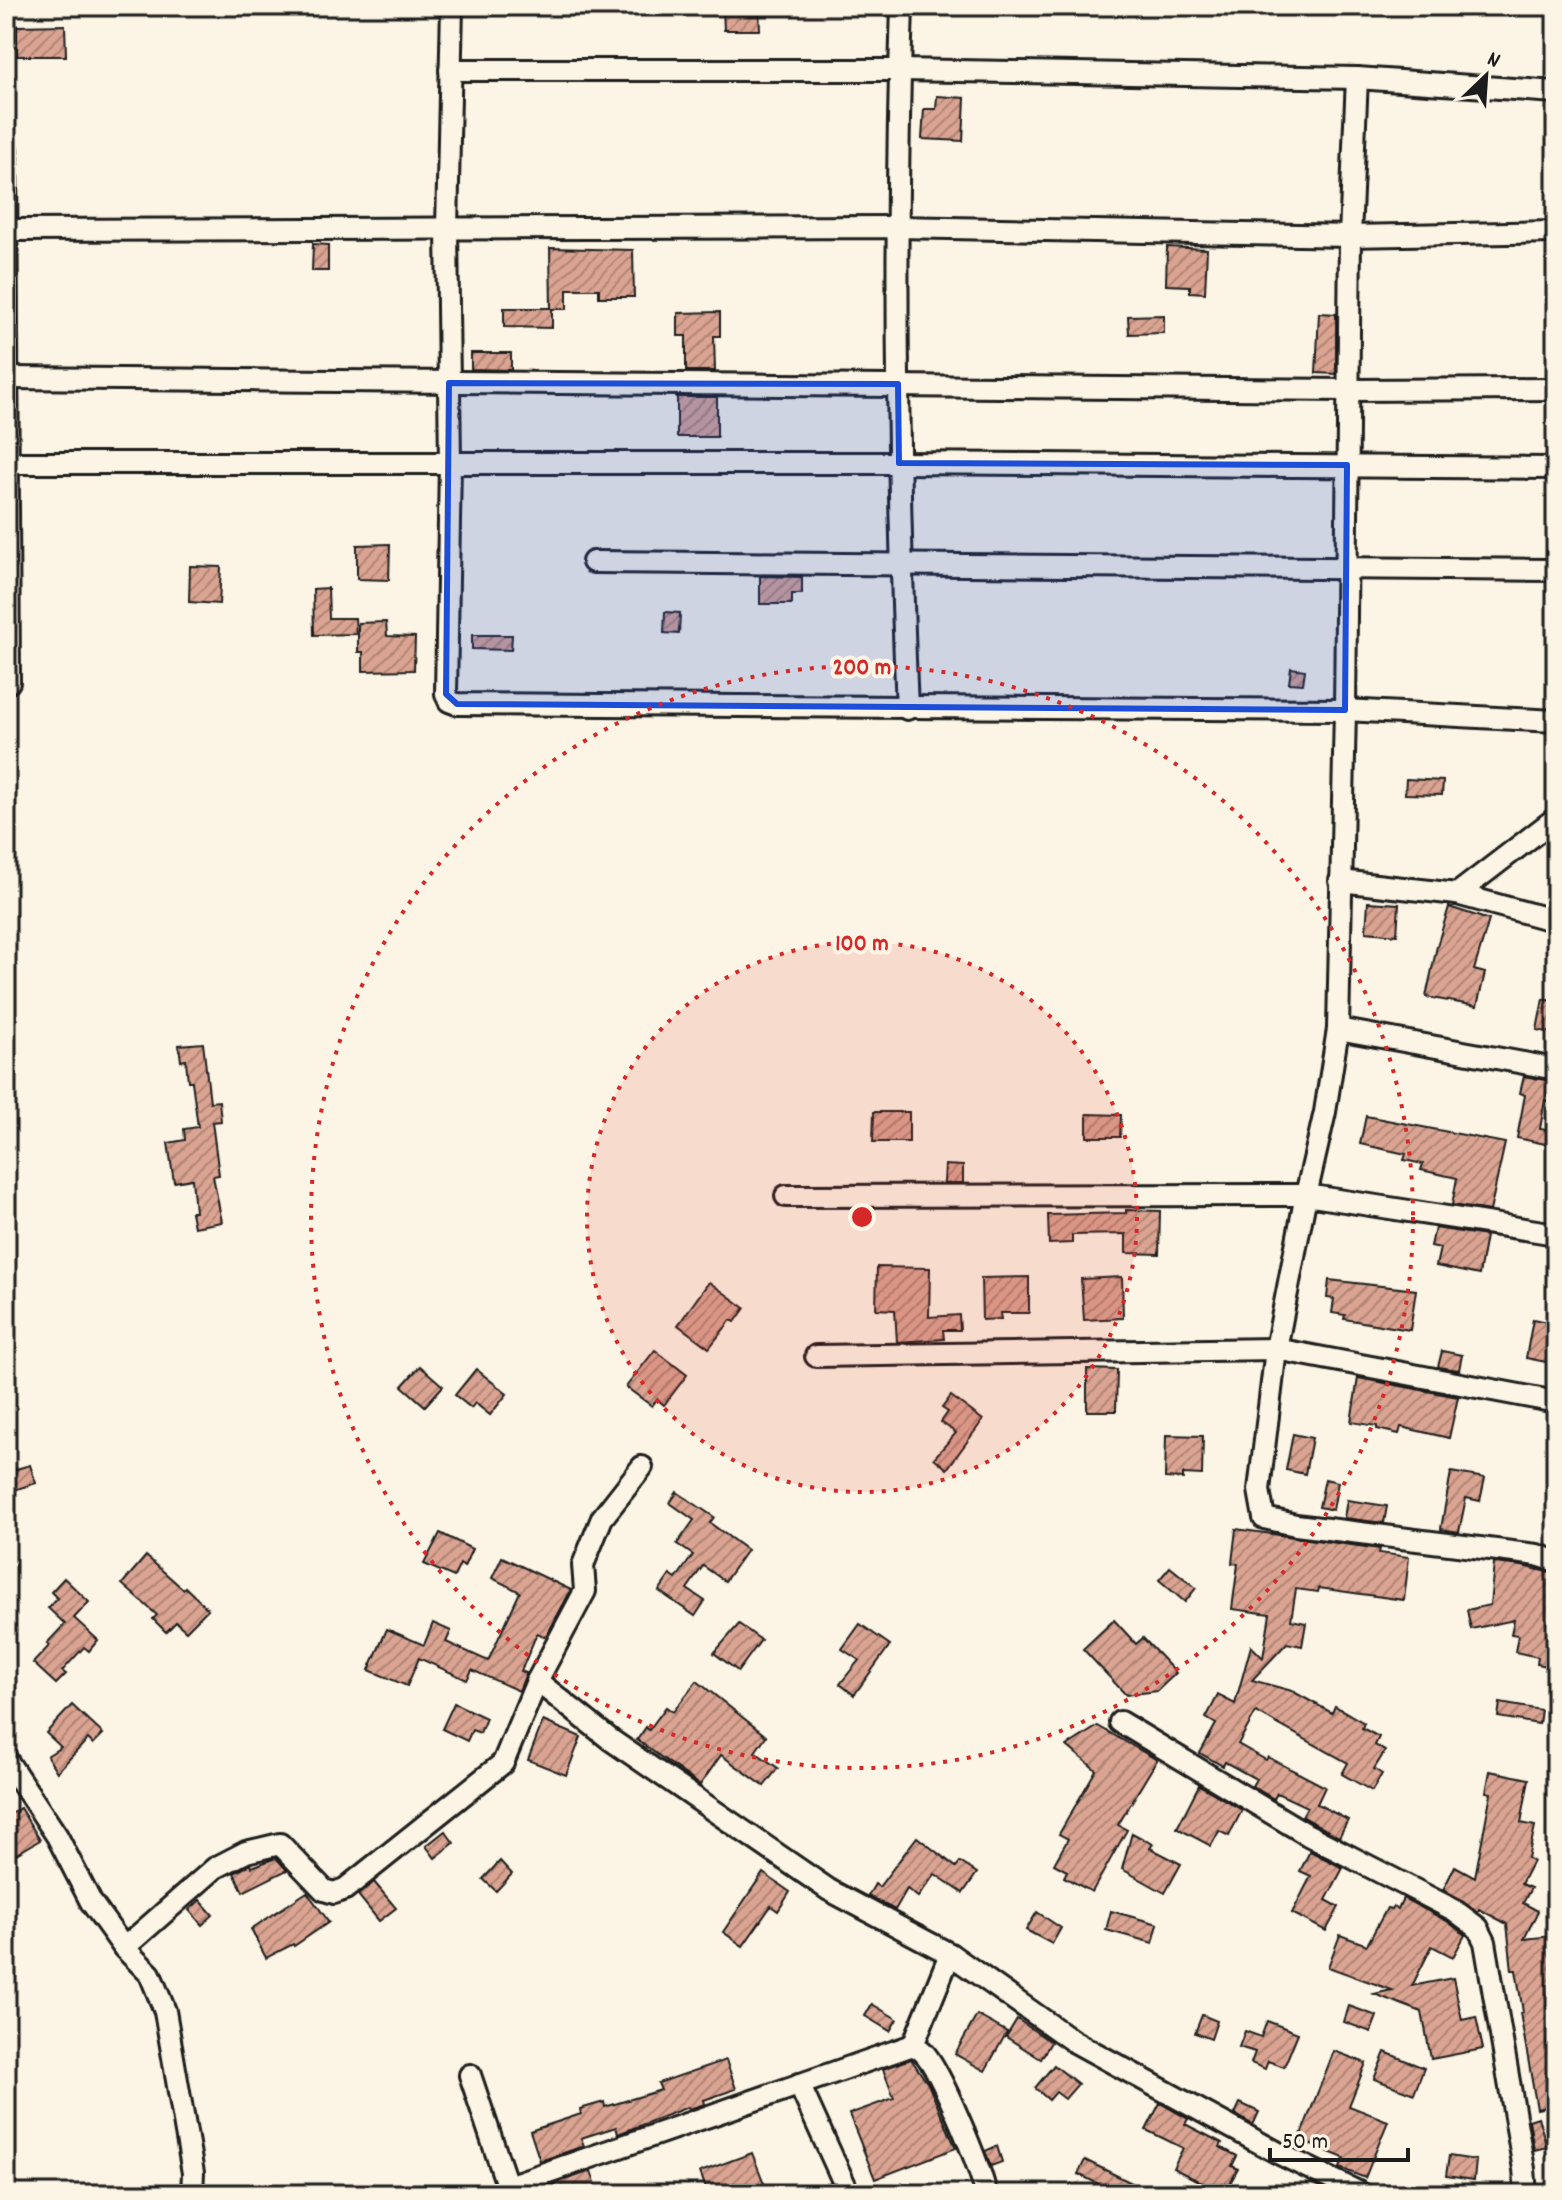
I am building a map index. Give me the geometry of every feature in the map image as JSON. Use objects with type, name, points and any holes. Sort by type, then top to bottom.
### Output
[{"type":"street","points":[[452,6],[447,228],[450,463],[446,694],[449,701],[457,704],[907,709],[1345,710],[1556,721]]},
{"type":"street","points":[[902,6],[896,227],[901,566],[907,709]]},
{"type":"street","points":[[450,70],[900,70],[1357,78],[1556,92]]},
{"type":"street","points":[[1357,78],[1350,236],[1338,1029],[1325,1112],[1276,1349],[1259,1490],[1264,1518],[1296,1525],[1537,1555],[1556,1561]]},
{"type":"street","points":[[6,150],[9,682]]},
{"type":"street","points":[[7,230],[896,227],[1350,236],[1556,232]]},
{"type":"street","points":[[7,378],[1348,390],[1556,389]]},
{"type":"street","points":[[7,463],[899,463],[1556,468]]},
{"type":"street","points":[[593,562],[1556,570]]},
{"type":"street","points":[[1457,894],[1556,818]]},
{"type":"street","points":[[1340,881],[1457,894],[1556,921]]},
{"type":"street","points":[[1338,1029],[1556,1069]]},
{"type":"street","points":[[786,1196],[1306,1195],[1556,1234]]},
{"type":"street","points":[[816,1356],[1276,1349],[1556,1402]]},
{"type":"street","points":[[124,1948],[215,1868],[246,1852],[280,1844],[324,1890],[334,1893],[345,1889],[503,1763],[537,1681],[585,1591],[583,1565],[602,1518],[642,1467]]},
{"type":"street","points":[[537,1681],[611,1740],[829,1890],[950,1954],[1073,2041],[1280,2154],[1362,2194]]},
{"type":"street","points":[[1120,1722],[1308,1835],[1454,1910],[1478,1928],[1485,1942],[1526,2194]]},
{"type":"street","points":[[6,1759],[57,1836],[91,1902],[124,1948],[150,1974],[165,2011],[193,2173],[192,2194]]},
{"type":"street","points":[[470,2075],[509,2190],[913,2045],[950,1954]]},
{"type":"street","points":[[913,2045],[923,2051],[931,2063],[960,2124],[986,2194]]},
{"type":"street","points":[[799,2084],[849,2194]]},
{"type":"highlighted area","points":[[449,383],[898,384],[899,463],[1347,465],[1345,710],[457,704],[446,694]]},
{"type":"building","points":[[759,6],[760,30],[724,30],[723,8]]},
{"type":"building","points":[[65,25],[66,56],[17,56],[17,26]]},
{"type":"building","points":[[937,96],[965,98],[963,141],[922,139],[924,109],[936,109]]},
{"type":"building","points":[[313,244],[328,245],[328,271],[312,271]]},
{"type":"building","points":[[1167,247],[1207,249],[1205,293],[1190,292],[1190,286],[1166,285]]},
{"type":"building","points":[[550,248],[633,250],[634,297],[599,297],[599,289],[567,289],[567,309],[552,309],[552,328],[504,327],[504,308],[551,308]]},
{"type":"building","points":[[720,312],[720,336],[714,336],[715,371],[686,371],[686,336],[678,336],[678,313]]},
{"type":"building","points":[[1319,313],[1336,314],[1336,374],[1316,373]]},
{"type":"building","points":[[1164,315],[1164,333],[1129,334],[1128,316]]},
{"type":"building","points":[[471,353],[511,353],[511,370],[471,369]]},
{"type":"building","points":[[677,397],[717,397],[717,437],[677,437]]},
{"type":"building","points":[[390,544],[389,580],[357,579],[357,545]]},
{"type":"building","points":[[190,566],[221,567],[219,604],[189,602]]},
{"type":"building","points":[[760,576],[802,577],[802,594],[792,594],[792,604],[760,604]]},
{"type":"building","points":[[328,588],[329,618],[355,618],[356,634],[314,635],[313,589]]},
{"type":"building","points":[[665,612],[680,613],[679,634],[664,633]]},
{"type":"building","points":[[386,622],[387,636],[415,637],[414,670],[363,671],[363,652],[358,652],[358,623]]},
{"type":"building","points":[[472,635],[512,635],[511,650],[472,649]]},
{"type":"building","points":[[1291,668],[1305,670],[1303,684],[1289,683]]},
{"type":"building","points":[[1406,779],[1443,781],[1442,795],[1405,794]]},
{"type":"building","points":[[1368,902],[1399,904],[1397,935],[1366,932]]},
{"type":"building","points":[[1449,907],[1489,920],[1474,970],[1485,973],[1477,1006],[1426,997]]},
{"type":"building","points":[[1543,999],[1556,1002],[1556,1034],[1537,1030]]},
{"type":"building","points":[[203,1043],[210,1102],[219,1101],[221,1121],[212,1122],[219,1175],[213,1176],[222,1222],[194,1227],[192,1179],[174,1182],[168,1143],[185,1140],[184,1129],[198,1127],[192,1081],[188,1081],[186,1060],[181,1061],[179,1045]]},
{"type":"building","points":[[1524,1076],[1556,1085],[1556,1103],[1545,1100],[1540,1129],[1553,1131],[1550,1145],[1517,1138],[1525,1095],[1520,1093]]},
{"type":"building","points":[[874,1112],[909,1112],[909,1142],[873,1142]]},
{"type":"building","points":[[1087,1114],[1121,1115],[1120,1137],[1087,1137]]},
{"type":"building","points":[[1366,1116],[1505,1143],[1490,1211],[1452,1205],[1457,1178],[1421,1170],[1423,1164],[1404,1160],[1406,1154],[1360,1144]]},
{"type":"building","points":[[945,1165],[963,1166],[963,1183],[944,1183]]},
{"type":"building","points":[[1126,1210],[1160,1211],[1159,1254],[1126,1253],[1126,1234],[1072,1235],[1072,1243],[1049,1244],[1048,1215],[1126,1213]]},
{"type":"building","points":[[1435,1228],[1486,1236],[1479,1275],[1436,1266],[1440,1248],[1431,1246]]},
{"type":"building","points":[[877,1267],[930,1268],[929,1317],[959,1315],[960,1330],[943,1330],[944,1339],[897,1342],[895,1310],[876,1309]]},
{"type":"building","points":[[1029,1277],[1029,1313],[1000,1313],[1001,1319],[982,1320],[981,1278]]},
{"type":"building","points":[[1122,1277],[1123,1318],[1084,1320],[1081,1279]]},
{"type":"building","points":[[1329,1280],[1416,1290],[1410,1330],[1344,1319],[1345,1315],[1332,1313],[1334,1299],[1327,1298]]},
{"type":"building","points":[[709,1282],[745,1308],[709,1348],[678,1325]]},
{"type":"building","points":[[1533,1319],[1556,1324],[1556,1364],[1526,1358]]},
{"type":"building","points":[[655,1350],[687,1375],[664,1405],[657,1399],[652,1406],[626,1387]]},
{"type":"building","points":[[1442,1351],[1462,1355],[1459,1370],[1438,1367]]},
{"type":"building","points":[[420,1366],[443,1386],[425,1406],[402,1386]]},
{"type":"building","points":[[476,1369],[507,1394],[490,1415],[475,1403],[471,1408],[455,1395]]},
{"type":"building","points":[[1087,1369],[1117,1370],[1116,1411],[1087,1411]]},
{"type":"building","points":[[1358,1378],[1458,1397],[1449,1438],[1401,1427],[1399,1434],[1377,1429],[1377,1426],[1351,1422]]},
{"type":"building","points":[[951,1396],[983,1420],[947,1469],[934,1458],[956,1433],[941,1422],[948,1412],[942,1408]]},
{"type":"building","points":[[1293,1434],[1312,1438],[1305,1474],[1286,1470]]},
{"type":"building","points":[[1166,1435],[1203,1436],[1202,1475],[1183,1474],[1183,1479],[1165,1478]]},
{"type":"building","points":[[30,1465],[36,1483],[11,1491],[6,1472]]},
{"type":"building","points":[[1451,1472],[1485,1478],[1480,1501],[1466,1498],[1459,1532],[1441,1529]]},
{"type":"building","points":[[1325,1479],[1338,1482],[1333,1510],[1319,1507]]},
{"type":"building","points":[[677,1492],[714,1517],[710,1523],[747,1550],[725,1581],[703,1566],[687,1589],[705,1601],[695,1616],[659,1591],[670,1575],[676,1579],[693,1555],[677,1544],[694,1520],[670,1503]]},
{"type":"building","points":[[1347,1500],[1387,1506],[1384,1523],[1344,1518]]},
{"type":"building","points":[[1236,1529],[1380,1549],[1379,1553],[1409,1557],[1404,1600],[1319,1588],[1318,1592],[1296,1589],[1291,1620],[1306,1623],[1302,1646],[1287,1643],[1252,1680],[1292,1691],[1332,1713],[1335,1706],[1364,1723],[1362,1728],[1379,1737],[1375,1745],[1385,1751],[1374,1769],[1382,1774],[1372,1791],[1342,1774],[1348,1763],[1256,1712],[1238,1744],[1325,1787],[1317,1804],[1348,1820],[1339,1837],[1302,1816],[1307,1807],[1277,1793],[1274,1799],[1252,1786],[1256,1779],[1200,1753],[1216,1724],[1206,1718],[1218,1695],[1235,1704],[1251,1646],[1263,1658],[1270,1614],[1232,1609],[1238,1564],[1232,1563]]},
{"type":"building","points":[[440,1533],[472,1549],[464,1567],[460,1564],[454,1577],[424,1564]]},
{"type":"building","points":[[146,1556],[208,1609],[186,1631],[176,1622],[166,1632],[153,1619],[157,1615],[122,1584]]},
{"type":"building","points":[[502,1557],[571,1590],[546,1637],[537,1633],[521,1671],[526,1673],[519,1691],[472,1670],[467,1680],[419,1658],[407,1686],[369,1670],[387,1629],[424,1645],[433,1623],[451,1631],[446,1642],[488,1661],[520,1592],[492,1578]]},
{"type":"building","points":[[1494,1563],[1556,1574],[1556,1653],[1553,1667],[1537,1664],[1538,1657],[1515,1652],[1518,1635],[1511,1634],[1514,1620],[1471,1629],[1467,1610],[1490,1605]]},
{"type":"building","points":[[1170,1567],[1196,1588],[1185,1602],[1159,1580]]},
{"type":"building","points":[[64,1578],[89,1602],[74,1618],[98,1640],[89,1651],[84,1647],[62,1671],[66,1674],[56,1684],[33,1663],[65,1624],[48,1608],[57,1598],[51,1592]]},
{"type":"building","points":[[1114,1620],[1136,1644],[1143,1638],[1176,1673],[1157,1691],[1126,1695],[1083,1649]]},
{"type":"building","points":[[739,1624],[761,1640],[738,1671],[714,1653]]},
{"type":"building","points":[[860,1624],[890,1645],[854,1695],[840,1684],[859,1660],[842,1649]]},
{"type":"building","points":[[697,1681],[766,1736],[755,1752],[778,1768],[764,1786],[721,1755],[700,1785],[637,1740],[646,1727],[649,1730],[666,1707],[673,1712]]},
{"type":"building","points":[[454,1703],[486,1718],[480,1733],[472,1730],[467,1741],[442,1729]]},
{"type":"building","points":[[1500,1703],[1541,1710],[1539,1724],[1498,1717]]},
{"type":"building","points":[[72,1705],[103,1734],[93,1744],[88,1739],[57,1772],[47,1756],[61,1747],[46,1733]]},
{"type":"building","points":[[543,1721],[581,1737],[566,1775],[528,1760]]},
{"type":"building","points":[[1098,1726],[1157,1760],[1118,1825],[1127,1830],[1092,1892],[1064,1877],[1067,1871],[1054,1864],[1068,1839],[1059,1834],[1096,1770],[1067,1746]]},
{"type":"building","points":[[1490,1771],[1529,1779],[1521,1823],[1535,1826],[1528,1858],[1533,1861],[1521,1884],[1531,1888],[1523,1903],[1538,1911],[1524,1939],[1551,1936],[1556,1976],[1556,2105],[1537,2109],[1520,2013],[1523,2012],[1516,1970],[1512,1970],[1507,1924],[1479,1909],[1478,1912],[1443,1890],[1455,1866],[1475,1877],[1491,1793],[1486,1792]]},
{"type":"building","points":[[1199,1785],[1242,1810],[1229,1836],[1219,1831],[1211,1846],[1177,1828]]},
{"type":"building","points":[[20,1808],[40,1840],[6,1860],[6,1817]]},
{"type":"building","points":[[445,1831],[454,1843],[435,1858],[426,1846]]},
{"type":"building","points":[[1132,1833],[1153,1844],[1150,1848],[1181,1864],[1165,1893],[1122,1869]]},
{"type":"building","points":[[917,1837],[956,1867],[960,1862],[977,1873],[963,1893],[935,1874],[918,1897],[907,1889],[895,1910],[868,1896],[875,1884],[879,1887]]},
{"type":"building","points":[[1310,1851],[1343,1868],[1326,1900],[1339,1907],[1326,1931],[1292,1913],[1311,1876],[1300,1871]]},
{"type":"building","points":[[276,1858],[287,1870],[243,1892],[234,1873],[251,1864],[252,1867]]},
{"type":"building","points":[[500,1861],[512,1874],[496,1891],[483,1879]]},
{"type":"building","points":[[763,1873],[790,1892],[778,1911],[771,1906],[743,1946],[723,1932]]},
{"type":"building","points":[[374,1882],[396,1908],[379,1921],[358,1895]]},
{"type":"building","points":[[307,1892],[329,1922],[294,1946],[266,1958],[251,1929]]},
{"type":"building","points":[[1403,1898],[1447,1921],[1465,1935],[1453,1957],[1432,1946],[1412,1986],[1453,1978],[1462,2020],[1476,2017],[1483,2049],[1431,2059],[1422,2012],[1374,1994],[1392,1990],[1328,1967],[1340,1935],[1367,1945],[1387,1908],[1393,1906],[1398,1909]]},
{"type":"building","points":[[200,1900],[213,1915],[202,1925],[189,1910]]},
{"type":"building","points":[[1111,1911],[1158,1924],[1153,1943],[1106,1930]]},
{"type":"building","points":[[1037,1912],[1061,1928],[1052,1944],[1026,1930]]},
{"type":"building","points":[[872,2004],[897,2019],[890,2031],[865,2016]]},
{"type":"building","points":[[1349,2006],[1377,2016],[1371,2032],[1344,2022]]},
{"type":"building","points":[[977,2015],[1007,2032],[985,2071],[955,2054]]},
{"type":"building","points":[[1202,2015],[1217,2021],[1211,2039],[1195,2033]]},
{"type":"building","points":[[1017,2019],[1051,2042],[1041,2059],[1006,2037]]},
{"type":"building","points":[[1267,2021],[1298,2033],[1284,2067],[1268,2061],[1265,2069],[1251,2063],[1255,2052],[1239,2047],[1245,2031],[1261,2037]]},
{"type":"building","points":[[1334,2051],[1366,2063],[1349,2106],[1388,2121],[1365,2178],[1340,2168],[1344,2158],[1299,2140]]},
{"type":"building","points":[[1385,2052],[1424,2068],[1414,2094],[1374,2079]]},
{"type":"building","points":[[911,2059],[928,2084],[956,2148],[875,2179],[849,2114],[894,2098],[883,2069]]},
{"type":"building","points":[[726,2060],[736,2089],[704,2100],[705,2104],[688,2107],[618,2134],[616,2127],[581,2138],[584,2146],[540,2161],[530,2131],[581,2114],[580,2109],[604,2102],[605,2107],[661,2090],[658,2083]]},
{"type":"building","points":[[1054,2065],[1078,2084],[1065,2099],[1056,2092],[1049,2100],[1035,2088]]},
{"type":"building","points":[[1160,2103],[1188,2119],[1185,2124],[1222,2143],[1220,2147],[1237,2156],[1232,2166],[1238,2169],[1224,2194],[1201,2194],[1206,2185],[1173,2168],[1183,2148],[1146,2130]]},
{"type":"building","points":[[1240,2103],[1259,2112],[1253,2125],[1235,2114]]},
{"type":"building","points":[[1538,2117],[1547,2147],[1534,2150],[1529,2120]]},
{"type":"building","points":[[997,2146],[1002,2162],[991,2166],[985,2151]]},
{"type":"building","points":[[752,2153],[765,2186],[743,2194],[708,2194],[700,2172]]},
{"type":"building","points":[[1449,2156],[1476,2160],[1474,2180],[1446,2176]]},
{"type":"building","points":[[1085,2160],[1154,2194],[1119,2194],[1078,2174]]},
{"type":"building","points":[[591,2171],[599,2194],[556,2194],[553,2184]]}]
